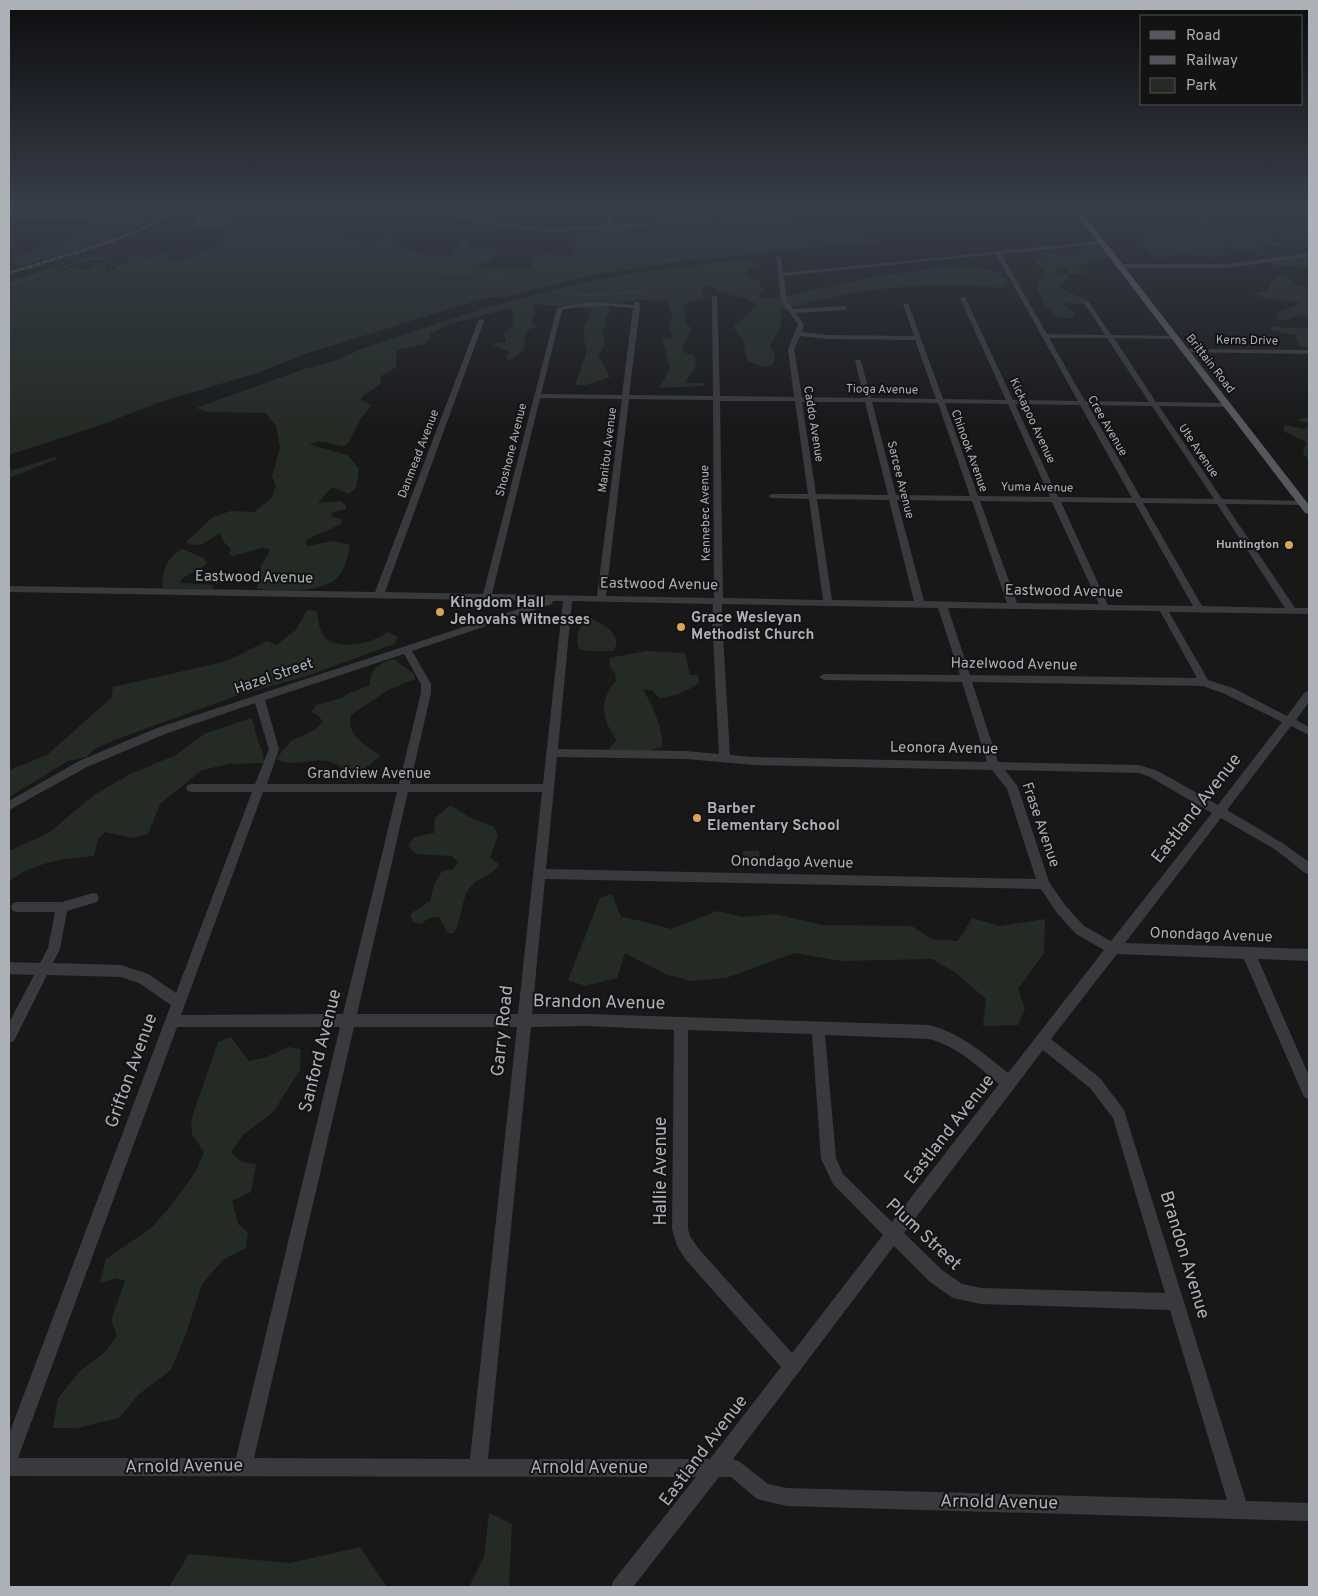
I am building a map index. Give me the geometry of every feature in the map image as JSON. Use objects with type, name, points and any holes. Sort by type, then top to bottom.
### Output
[{"type":"main road","name":"Brittain Road","points":[[1132,281],[1309,512]]},
{"type":"street","points":[[782,281],[784,301],[799,319],[800,334],[827,337],[917,338]]},
{"type":"street","name":"Cree Avenue","points":[[1014,281],[1198,609]]},
{"type":"street","name":"Kennebec Avenue","points":[[715,297],[717,618],[725,759]]},
{"type":"street","name":"Kickapoo Avenue","points":[[963,298],[1105,608]]},
{"type":"street","name":"Ute Avenue","points":[[1087,303],[1153,405],[1292,611]]},
{"type":"street","name":"Chinook Avenue","points":[[906,304],[974,499],[1014,606]]},
{"type":"street","name":"Shoshone Avenue","points":[[487,597],[559,309],[571,306],[637,305]]},
{"type":"street","name":"Manitou Avenue","points":[[601,599],[637,305]]},
{"type":"street","points":[[792,311],[845,308]]},
{"type":"street","name":"Danmead Avenue","points":[[379,596],[481,321]]},
{"type":"street","name":"Caddo Avenue","points":[[800,334],[792,342],[791,349],[828,603]]},
{"type":"street","points":[[1044,336],[1174,337]]},
{"type":"street","name":"Kerns Drive","points":[[1185,351],[1309,352]]},
{"type":"street","name":"Sarcee Avenue","points":[[858,361],[920,604]]},
{"type":"street","name":"Tioga Avenue","points":[[538,396],[1227,405]]},
{"type":"street","name":"Yuma Avenue","points":[[772,496],[1302,503]]},
{"type":"street","name":"Eastwood Avenue","points":[[9,588],[1309,611]]},
{"type":"street","name":"Hazel Street","points":[[9,806],[102,756],[162,731],[406,648],[562,599]]},
{"type":"street","name":"Garry Road","points":[[478,1468],[539,874],[546,788],[552,753],[562,599]]},
{"type":"street","name":"Frase Avenue","points":[[942,605],[994,765],[1012,788],[1044,884],[1061,909],[1080,930],[1112,948]]},
{"type":"street","points":[[1163,609],[1204,682]]},
{"type":"street","name":"Sanford Avenue","points":[[243,1467],[427,689],[406,648]]},
{"type":"street","name":"Hazelwood Avenue","points":[[824,677],[1204,682],[1216,685],[1309,731]]},
{"type":"street","name":"Eastland Avenue","points":[[621,1587],[716,1469],[792,1366],[1043,1041],[1112,948],[1291,721],[1309,695]]},
{"type":"street","name":"Grifton Avenue","points":[[9,1457],[274,750],[259,698]]},
{"type":"street","name":"Leonora Avenue","points":[[552,753],[1139,769],[1154,774],[1280,847],[1309,869]]},
{"type":"street","name":"Grandview Avenue","points":[[192,788],[546,788]]},
{"type":"street","name":"Onondago Avenue","points":[[539,874],[1044,884]]},
{"type":"street","points":[[17,907],[62,908],[93,898]]},
{"type":"street","points":[[9,1036],[57,941],[62,908]]},
{"type":"street","name":"Onondago Avenue","points":[[1112,948],[1309,955]]},
{"type":"street","points":[[1248,954],[1309,1092]]},
{"type":"street","points":[[9,968],[121,971],[143,978],[178,1002]]},
{"type":"street","name":"Brandon Avenue","points":[[172,1021],[523,1022],[587,1020],[938,1034],[958,1043],[1009,1084]]},
{"type":"street","name":"Hallie Avenue","points":[[681,1024],[679,1187],[680,1229],[683,1240],[692,1254],[792,1366]]},
{"type":"street","name":"Plum Street","points":[[818,1029],[829,1159],[832,1169],[847,1189],[893,1236],[948,1286],[970,1295],[1176,1302]]},
{"type":"street","name":"Brandon Avenue","points":[[1043,1041],[1090,1078],[1107,1096],[1119,1115],[1240,1509]]},
{"type":"street","name":"Arnold Avenue","points":[[9,1467],[734,1468],[764,1492],[787,1497],[1309,1512]]},
{"type":"green space","points":[[567,281],[506,297],[488,297],[308,353],[257,373],[157,403],[101,425],[9,455],[9,282]]},
{"type":"green space","points":[[591,281],[759,281],[763,290],[758,293],[762,298],[774,299],[777,295],[778,298],[852,281],[1007,281],[1008,285],[1002,288],[946,285],[890,288],[835,297],[781,310],[781,328],[770,345],[775,356],[773,364],[765,367],[748,362],[744,349],[745,343],[733,327],[758,305],[709,286],[702,287],[703,293],[707,298],[687,303],[682,307],[686,314],[685,322],[692,329],[683,346],[683,352],[695,356],[696,365],[685,383],[703,383],[705,386],[659,388],[670,369],[662,339],[674,337],[669,328],[672,316],[668,301],[639,300],[604,306],[609,308],[610,312],[605,317],[607,325],[602,330],[605,345],[598,355],[610,377],[586,385],[575,385],[587,351],[584,327],[592,309],[532,304],[535,313],[531,321],[537,327],[529,329],[525,338],[524,349],[511,360],[505,359],[509,352],[493,345],[497,342],[505,343],[506,339],[503,334],[513,326],[512,308],[449,324],[430,334],[431,339],[425,344],[397,350],[396,367],[381,376],[380,384],[362,397],[361,400],[372,405],[361,418],[345,446],[322,442],[310,445],[348,455],[359,469],[356,488],[349,494],[332,487],[318,503],[341,501],[346,506],[346,509],[331,513],[332,517],[341,519],[342,523],[305,542],[307,546],[333,541],[350,545],[344,567],[337,578],[330,583],[310,589],[287,591],[257,588],[261,566],[270,551],[269,549],[261,548],[233,556],[229,554],[231,549],[222,540],[221,533],[204,543],[195,545],[186,542],[213,517],[231,511],[254,512],[272,498],[276,485],[272,477],[280,448],[276,426],[266,413],[209,412],[196,408],[304,369],[335,361],[361,349],[492,306]]},
{"type":"green space","points":[[1039,281],[1065,281],[1059,288],[1088,300],[1085,304],[1064,303],[1067,308],[1076,312],[1072,318],[1058,318],[1046,306],[1037,289]]},
{"type":"green space","points":[[1272,281],[1293,281],[1309,289],[1309,317],[1305,315],[1294,316],[1285,320],[1276,318],[1278,312],[1302,303],[1263,298],[1254,293],[1267,290]]},
{"type":"green space","points":[[1272,326],[1309,328],[1309,347],[1299,346],[1295,335],[1270,330]]},
{"type":"green space","points":[[1309,417],[1309,460],[1303,453],[1306,442],[1283,431],[1285,425],[1306,429],[1308,423],[1296,420]]},
{"type":"green space","points":[[55,457],[57,459],[9,478],[9,471]]},
{"type":"green space","points":[[183,549],[204,558],[207,564],[184,577],[180,583],[214,585],[212,589],[163,588],[164,571],[170,559]]},
{"type":"green space","points":[[307,610],[317,611],[323,634],[328,640],[335,643],[342,645],[359,644],[375,639],[387,632],[398,637],[394,644],[304,677],[239,695],[117,739],[96,748],[86,757],[68,761],[9,797],[9,770],[47,755],[111,698],[113,687],[227,661],[267,641],[276,645],[296,630]]},
{"type":"green space","points":[[590,618],[606,626],[614,635],[616,645],[613,651],[579,649],[578,631]]},
{"type":"green space","points":[[646,651],[685,653],[690,675],[698,675],[699,683],[680,693],[660,698],[651,690],[643,689],[659,724],[662,747],[646,751],[608,750],[617,740],[608,725],[604,710],[606,696],[616,681],[615,673],[610,667],[610,658]]},
{"type":"green space","points":[[394,659],[414,674],[415,679],[388,690],[351,715],[351,729],[354,734],[380,756],[361,770],[353,772],[347,772],[328,761],[319,760],[294,763],[276,759],[291,741],[314,730],[323,722],[318,715],[311,712],[316,705],[342,698],[347,694],[370,685],[370,679],[376,668]]},
{"type":"green space","points":[[251,718],[262,750],[264,763],[229,764],[202,770],[160,804],[148,834],[133,838],[105,832],[98,839],[94,856],[49,862],[28,870],[9,881],[9,851],[50,832],[94,795],[130,774],[176,755],[204,734]]},
{"type":"green space","points":[[450,805],[469,817],[494,827],[498,835],[490,858],[499,864],[493,871],[475,882],[468,890],[454,933],[448,933],[439,917],[429,918],[421,924],[413,922],[410,914],[430,901],[434,885],[442,871],[453,869],[458,862],[452,856],[416,854],[408,846],[414,837],[434,833],[435,818]]},
{"type":"green space","points":[[743,851],[759,851],[761,865],[744,865]]},
{"type":"green space","points":[[612,894],[621,917],[671,929],[717,911],[742,917],[775,914],[822,925],[912,926],[931,939],[958,941],[972,918],[1000,926],[1045,919],[1044,953],[1018,989],[1025,1009],[1018,1025],[983,1026],[986,999],[956,973],[932,959],[841,961],[795,953],[726,978],[692,981],[665,974],[625,953],[617,978],[585,986],[568,980],[600,898]]},
{"type":"green space","points":[[231,1037],[249,1061],[264,1058],[288,1047],[301,1049],[300,1070],[274,1111],[243,1135],[231,1152],[242,1162],[256,1164],[251,1192],[232,1201],[238,1224],[248,1232],[246,1248],[223,1260],[202,1284],[186,1334],[171,1370],[139,1394],[119,1418],[77,1428],[53,1428],[58,1398],[81,1370],[103,1354],[117,1336],[111,1320],[125,1281],[117,1278],[100,1283],[106,1259],[151,1228],[171,1206],[196,1171],[204,1152],[192,1135],[191,1120],[218,1042]]},
{"type":"green space","points":[[489,1513],[512,1524],[509,1587],[469,1587],[484,1557]]},
{"type":"green space","points":[[360,1547],[387,1587],[169,1587],[189,1554],[290,1563]]},
{"type":"waterway","points":[[9,286],[22,281]]},
{"type":"waterway","points":[[552,288],[569,294],[605,295],[637,292],[644,288],[647,281]]},
{"type":"place","name":"Huntington","points":[[1289,545]]},
{"type":"place","name":"Kingdom Hall Jehovahs Witnesses","points":[[440,612]]},
{"type":"place","name":"Grace Wesleyan Methodist Church","points":[[681,627]]},
{"type":"place","name":"Barber Elementary School","points":[[697,818]]}]
